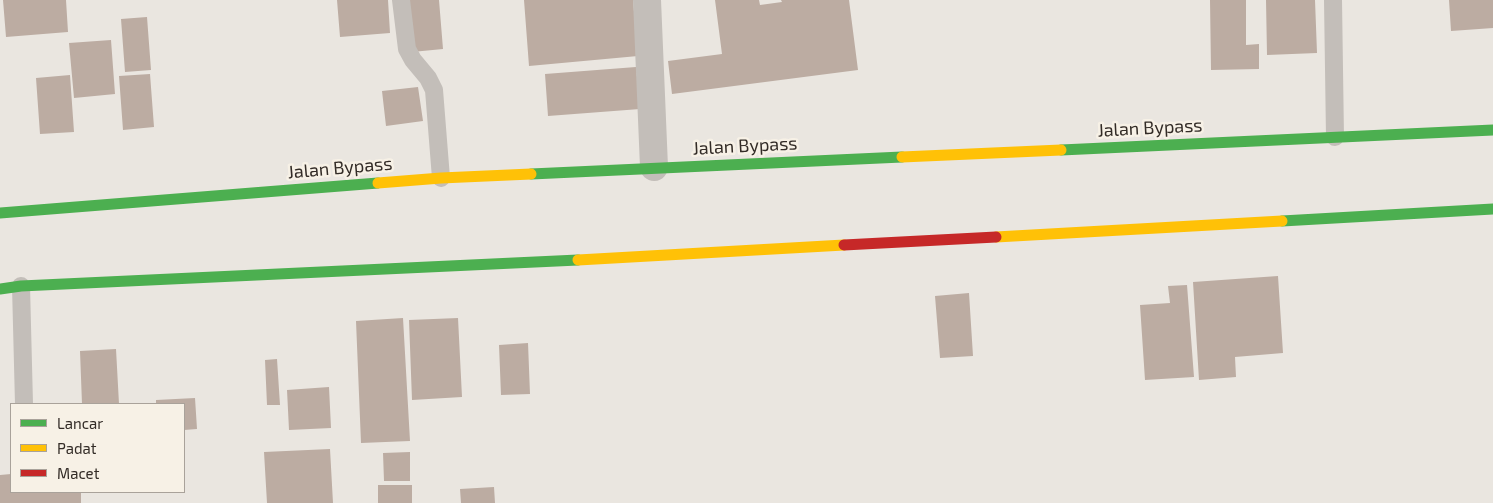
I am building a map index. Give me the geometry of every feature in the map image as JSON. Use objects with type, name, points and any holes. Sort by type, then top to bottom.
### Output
[{"type":"highway","name":"Jalan Bypass","points":[[0,213],[441,178],[1493,130]]},
{"type":"highway","points":[[0,289],[21,286],[214,279],[509,264],[1493,209]]},
{"type":"street","points":[[647,0],[654,167]]},
{"type":"lane","points":[[401,0],[407,49],[413,60],[428,78],[434,90],[441,178]]},
{"type":"lane","points":[[1333,0],[1335,137]]},
{"type":"lane","points":[[21,286],[24,403]]},
{"type":"building","points":[[3,0],[66,0],[68,32],[6,37]]},
{"type":"building","points":[[337,0],[388,0],[390,33],[340,37]]},
{"type":"building","points":[[408,0],[439,0],[443,49],[412,52]]},
{"type":"building","points":[[524,0],[633,0],[638,56],[529,66]]},
{"type":"building","points":[[715,0],[759,0],[760,5],[782,2],[781,0],[849,0],[858,70],[672,94],[668,61],[722,54]]},
{"type":"building","points":[[1210,0],[1246,0],[1246,45],[1259,44],[1259,69],[1211,70]]},
{"type":"building","points":[[1266,0],[1315,0],[1317,53],[1267,55]]},
{"type":"building","points":[[1449,0],[1493,0],[1493,28],[1451,31]]},
{"type":"building","points":[[147,17],[151,70],[125,72],[121,19]]},
{"type":"building","points":[[111,40],[115,94],[74,98],[69,43]]},
{"type":"building","points":[[636,67],[640,109],[548,116],[545,74]]},
{"type":"building","points":[[150,74],[154,127],[123,130],[119,76]]},
{"type":"building","points":[[70,75],[74,132],[40,134],[36,78]]},
{"type":"building","points":[[418,87],[423,121],[386,126],[382,91]]},
{"type":"building","points":[[1278,276],[1283,353],[1235,357],[1236,377],[1199,380],[1193,282]]},
{"type":"building","points":[[1187,285],[1194,377],[1145,380],[1140,305],[1170,303],[1168,286]]},
{"type":"building","points":[[969,293],[973,356],[940,358],[935,296]]},
{"type":"building","points":[[403,318],[410,441],[361,443],[356,321]]},
{"type":"building","points":[[458,318],[462,397],[412,400],[409,320]]},
{"type":"building","points":[[528,343],[530,394],[501,395],[499,345]]},
{"type":"building","points":[[116,349],[119,403],[82,403],[80,351]]},
{"type":"building","points":[[277,359],[280,405],[267,405],[265,360]]},
{"type":"building","points":[[329,387],[331,428],[289,430],[287,390]]},
{"type":"building","points":[[195,398],[197,429],[185,430],[185,403],[156,403],[156,400]]},
{"type":"building","points":[[330,449],[333,503],[267,503],[264,452]]},
{"type":"building","points":[[410,452],[410,481],[384,481],[383,453]]},
{"type":"building","points":[[10,474],[10,493],[81,493],[81,503],[0,503],[0,475]]},
{"type":"building","points":[[378,485],[412,485],[412,503],[378,503]]},
{"type":"building","points":[[494,487],[495,503],[461,503],[460,489]]},
{"type":"traffic: fast","points":[[1061,150],[1493,130]]},
{"type":"traffic: fast","points":[[531,174],[902,157]]},
{"type":"traffic: fast","points":[[0,213],[378,183]]},
{"type":"traffic: fast","points":[[1282,221],[1493,209]]},
{"type":"traffic: fast","points":[[0,289],[21,286],[578,260]]},
{"type":"traffic: slow","points":[[902,157],[1061,150]]},
{"type":"traffic: slow","points":[[378,183],[531,174]]},
{"type":"traffic: slow","points":[[996,237],[1282,221]]},
{"type":"traffic: slow","points":[[578,260],[844,245]]},
{"type":"traffic: jam","points":[[844,245],[996,237]]}]
